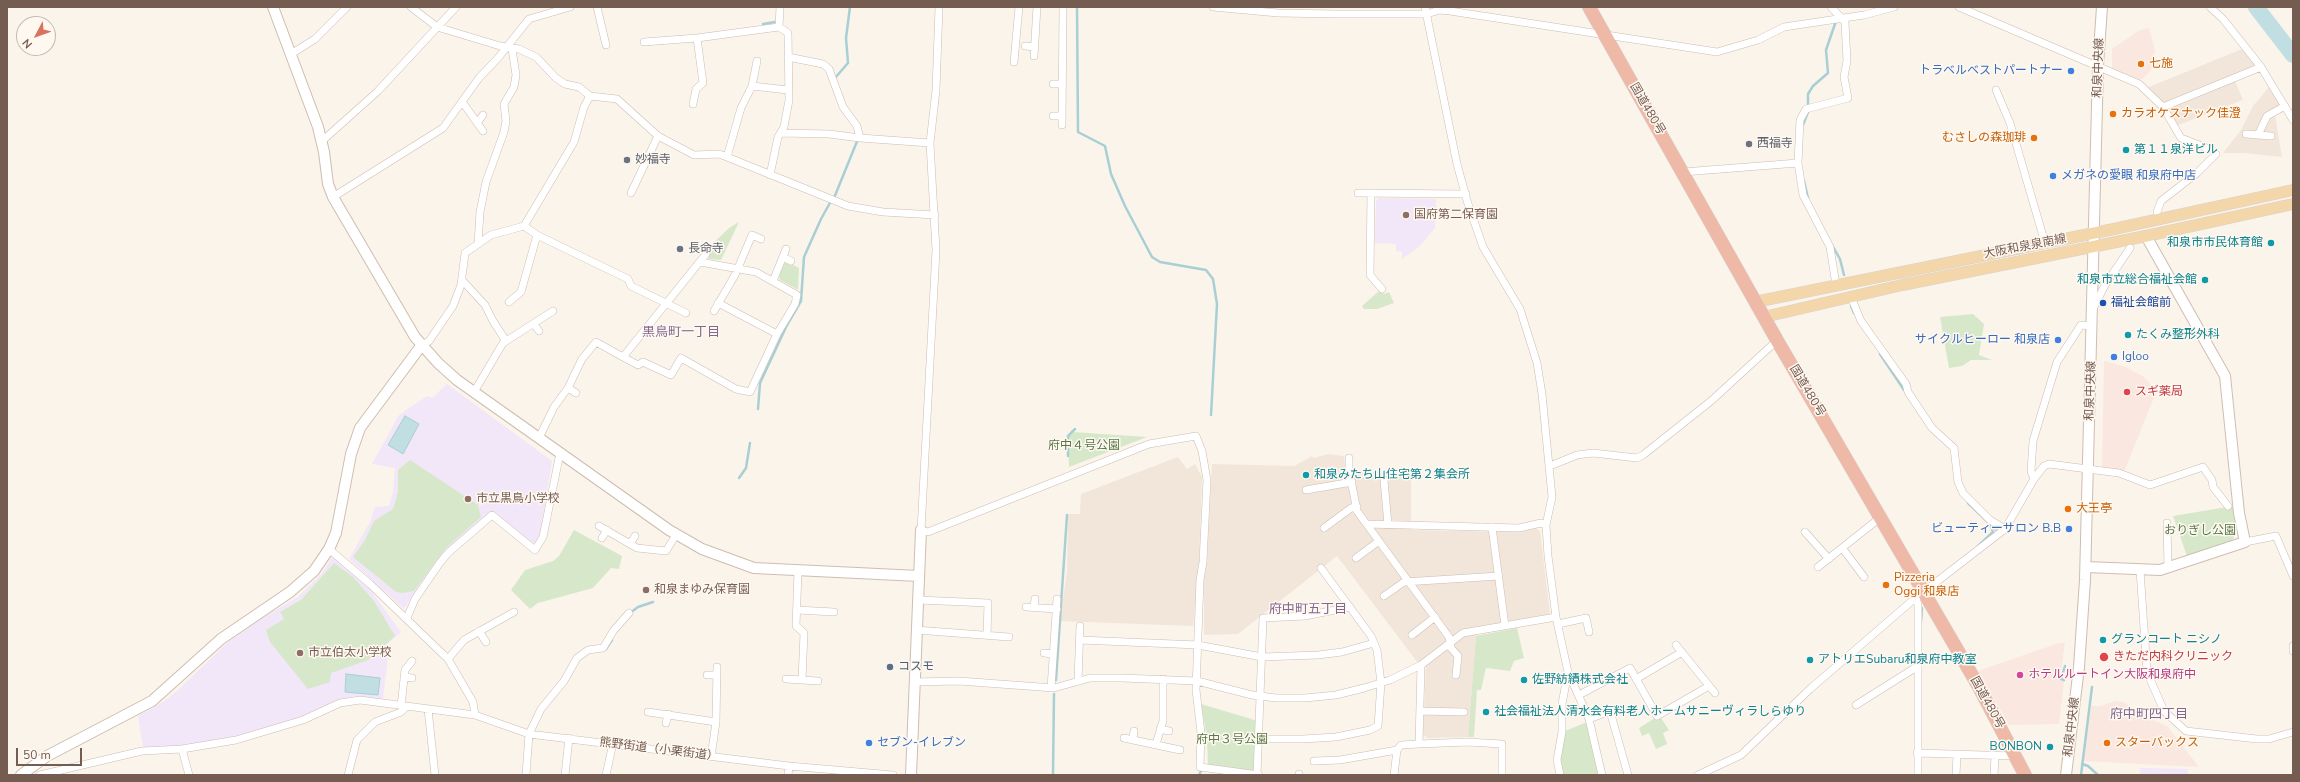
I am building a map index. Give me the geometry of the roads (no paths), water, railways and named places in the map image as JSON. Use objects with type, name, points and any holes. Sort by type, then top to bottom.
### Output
[{"type":"highway","name":"国道480号","points":[[1589,7],[1755,302],[1881,517],[1920,595],[2016,756],[2025,775]]},
{"type":"main road","name":"大阪和泉泉南線","points":[[1755,302],[2158,220],[2293,190]]},
{"type":"main road","name":"大阪和泉泉南線","points":[[1764,317],[1851,297],[2293,204]]},
{"type":"street","points":[[273,7],[291,54],[321,142],[328,184],[333,197],[421,346],[457,380],[676,534],[708,552],[754,568],[919,576]]},
{"type":"street","points":[[291,54],[315,39],[347,7]]},
{"type":"street","points":[[411,7],[437,27],[500,46],[508,45],[536,57],[556,78],[565,84],[579,88],[590,96],[617,99],[658,136],[694,155],[719,154],[727,156],[848,206],[884,212],[935,215]]},
{"type":"street","points":[[321,142],[378,91],[456,7]]},
{"type":"street","points":[[333,197],[444,128],[463,103],[479,78],[529,19],[570,7]]},
{"type":"street","points":[[597,7],[606,45]]},
{"type":"street","points":[[779,27],[780,7]]},
{"type":"street","points":[[911,775],[916,630],[936,250],[930,143],[936,90],[939,7]]},
{"type":"street","points":[[1014,62],[1018,7]]},
{"type":"street","points":[[1034,56],[1037,7]]},
{"type":"street","points":[[1062,125],[1063,7]]},
{"type":"street","points":[[1213,7],[1278,13],[1439,10],[1717,52],[1758,40],[1784,27],[1838,17],[1864,15],[1894,7]]},
{"type":"street","points":[[1831,7],[1838,17],[1845,22],[1847,60],[1844,78],[1848,98],[1808,109],[1800,120],[1798,163],[1803,195],[1830,247],[1836,285]]},
{"type":"street","points":[[1959,7],[2008,30],[2098,65],[2139,84],[2163,108],[2181,138],[2212,150],[2216,154],[2197,173],[2161,201],[2157,212],[2158,220]]},
{"type":"street","name":"和泉中央線","points":[[2066,775],[2079,667],[2086,567],[2098,65],[2102,7]]},
{"type":"street","points":[[2210,7],[2222,19],[2261,67],[2293,120]]},
{"type":"street","points":[[1426,11],[1457,164],[1466,194],[1483,247],[1520,309],[1534,350],[1542,394],[1550,466],[1552,497],[1546,525],[1548,556],[1556,617],[1568,672],[1590,719],[1602,775]]},
{"type":"street","points":[[644,42],[697,38],[779,27],[788,32],[789,100],[784,127],[770,175]]},
{"type":"street","points":[[693,104],[696,89],[703,83],[697,38]]},
{"type":"street","points":[[478,244],[480,212],[486,182],[504,132],[506,121],[504,104],[514,87],[516,75],[512,48],[508,45]]},
{"type":"street","points":[[1025,46],[1034,47]]},
{"type":"street","points":[[788,57],[822,64],[829,69],[843,107],[857,126],[860,138]]},
{"type":"street","points":[[727,156],[741,108],[752,86],[758,61]]},
{"type":"street","points":[[2163,108],[2261,67]]},
{"type":"street","points":[[1053,84],[1062,84]]},
{"type":"street","points":[[752,86],[788,90]]},
{"type":"street","points":[[1996,90],[2010,123],[2045,243]]},
{"type":"street","points":[[27,774],[47,756],[152,701],[221,639],[300,585],[314,571],[329,549],[339,520],[351,454],[360,428],[421,346],[429,341],[440,328],[453,306],[462,280],[465,252],[491,235],[524,226],[574,142],[584,107],[590,96]]},
{"type":"street","points":[[463,103],[484,131]]},
{"type":"street","points":[[2258,135],[2266,116],[2285,106]]},
{"type":"street","points":[[477,123],[483,115]]},
{"type":"street","points":[[1053,116],[1062,116]]},
{"type":"street","points":[[781,133],[829,134],[860,138],[930,143]]},
{"type":"street","points":[[2246,134],[2271,136]]},
{"type":"street","points":[[631,193],[658,136]]},
{"type":"street","points":[[1683,172],[1798,163]]},
{"type":"street","points":[[1358,193],[1466,194]]},
{"type":"street","points":[[1371,193],[1370,275],[1382,289]]},
{"type":"street","points":[[524,226],[537,235],[628,279],[631,286],[686,313]]},
{"type":"street","points":[[509,302],[521,292],[537,235]]},
{"type":"street","points":[[714,311],[735,275],[737,267],[752,235],[761,239]]},
{"type":"street","points":[[2146,236],[2220,364],[2225,376],[2239,513],[2245,542]]},
{"type":"street","points":[[2093,309],[2105,285],[2130,248]]},
{"type":"street","points":[[773,281],[786,249]]},
{"type":"street","points":[[623,357],[645,332],[665,302],[706,254]]},
{"type":"street","points":[[783,257],[791,261]]},
{"type":"street","points":[[539,438],[554,407],[568,388],[582,359],[596,342],[638,365],[643,362],[671,375],[681,358],[736,389],[750,392],[777,334],[795,304],[797,295],[756,272],[737,267],[700,262]]},
{"type":"street","points":[[462,280],[485,305],[506,341]]},
{"type":"street","points":[[1851,297],[1861,321],[1906,384],[1908,392],[1932,428],[1954,448],[1958,482],[1963,494],[1990,520],[2005,529]]},
{"type":"street","points":[[718,302],[777,334]]},
{"type":"street","points":[[474,392],[506,341],[553,311]]},
{"type":"street","points":[[534,324],[538,331]]},
{"type":"street","points":[[2034,479],[2031,471],[2033,441],[2054,370],[2081,325],[2092,326]]},
{"type":"street","points":[[1550,466],[1577,455],[1593,453],[1637,458],[1643,455],[1711,401],[1771,346],[1778,342]]},
{"type":"street","points":[[568,388],[576,393]]},
{"type":"street","points":[[921,530],[928,532],[1149,444],[1196,436],[1202,451],[1207,480],[1196,681],[1201,733],[1200,767],[1258,775],[1264,618],[1305,616],[1350,607]]},
{"type":"street","points":[[407,618],[415,599],[448,553],[492,515],[535,550],[543,537],[560,453]]},
{"type":"street","points":[[1349,458],[1357,507],[1451,642],[1451,648],[1458,656],[1456,676]]},
{"type":"street","points":[[1698,775],[1741,755],[1810,690],[1920,595],[2005,529],[2034,479],[2044,466],[2049,464],[2119,473],[2150,485],[2203,467],[2212,480],[2213,487],[2228,506]]},
{"type":"street","points":[[1384,480],[1388,525]]},
{"type":"street","points":[[1306,490],[1352,482]]},
{"type":"street","points":[[1324,528],[1351,508],[1357,507]]},
{"type":"street","points":[[1818,567],[1881,517]]},
{"type":"street","points":[[1368,524],[1519,528],[1541,523],[1546,525]]},
{"type":"street","points":[[2167,523],[2168,568]]},
{"type":"street","points":[[599,526],[636,548],[666,551],[676,534]]},
{"type":"street","points":[[1492,527],[1505,626]]},
{"type":"street","points":[[602,538],[607,530]]},
{"type":"street","points":[[1805,532],[1829,559]]},
{"type":"street","points":[[630,544],[635,536]]},
{"type":"street","points":[[2086,567],[2140,570],[2168,568],[2245,542],[2276,536],[2293,576]]},
{"type":"street","points":[[1356,558],[1380,541]]},
{"type":"street","points":[[329,549],[407,618],[448,659],[473,702],[475,715]]},
{"type":"street","points":[[1842,549],[1864,577]]},
{"type":"street","points":[[1259,738],[1303,739],[1336,737],[1370,730],[1378,726],[1381,683],[1380,662],[1374,643],[1321,568]]},
{"type":"street","points":[[2140,570],[2147,672],[2164,711],[2186,731],[2257,739],[2269,739],[2293,732]]},
{"type":"street","points":[[798,571],[796,626],[804,633],[802,680]]},
{"type":"street","points":[[1384,596],[1404,582],[1499,576]]},
{"type":"street","points":[[1918,775],[1918,605],[1920,595]]},
{"type":"street","points":[[1034,607],[1035,599]]},
{"type":"street","points":[[918,600],[988,603],[987,635]]},
{"type":"street","points":[[1051,688],[1057,600]]},
{"type":"street","points":[[1026,607],[1056,609]]},
{"type":"street","points":[[797,610],[834,612]]},
{"type":"street","points":[[448,659],[464,640],[514,612]]},
{"type":"street","points":[[526,775],[529,734],[540,709],[564,681],[577,658],[588,650],[603,648],[614,630],[629,613]]},
{"type":"street","points":[[1412,635],[1435,617]]},
{"type":"street","points":[[914,682],[959,681],[1051,688],[1090,678],[1163,679],[1196,681],[1261,696],[1305,698],[1336,695],[1381,683],[1421,665],[1463,633],[1556,617]]},
{"type":"street","points":[[1558,624],[1586,618],[1589,632]]},
{"type":"street","points":[[1078,681],[1080,626]]},
{"type":"street","points":[[916,630],[1009,637]]},
{"type":"street","points":[[479,631],[486,642]]},
{"type":"street","points":[[1080,640],[1198,646],[1262,657],[1318,655],[1342,652],[1374,643]]},
{"type":"street","points":[[1676,645],[1715,694]]},
{"type":"street","points":[[2293,646],[2293,651]]},
{"type":"street","points":[[1636,679],[1682,652]]},
{"type":"street","points":[[1044,653],[1053,654]]},
{"type":"street","points":[[348,775],[357,740],[375,722],[401,712],[403,707],[405,670],[412,661]]},
{"type":"street","points":[[1419,744],[1421,665]]},
{"type":"street","points":[[1856,705],[1918,666]]},
{"type":"street","points":[[711,757],[716,722],[717,667]]},
{"type":"street","points":[[1579,695],[1630,668],[1657,716],[1709,686]]},
{"type":"street","points":[[1560,775],[1557,760],[1568,672]]},
{"type":"street","points":[[707,675],[717,675]]},
{"type":"street","points":[[404,677],[412,678]]},
{"type":"street","points":[[786,679],[818,681]]},
{"type":"street","points":[[1156,744],[1163,721],[1163,679]]},
{"type":"street","name":"熊野街道（小栗街道）","points":[[40,775],[142,751],[182,749],[243,738],[303,720],[348,701],[360,700],[403,707],[475,715],[529,734],[789,766],[893,775]]},
{"type":"street","points":[[428,709],[435,775]]},
{"type":"street","points":[[1420,711],[1464,712]]},
{"type":"street","points":[[1590,719],[1610,711],[1628,775]]},
{"type":"street","points":[[648,712],[716,722]]},
{"type":"street","points":[[666,723],[668,714]]},
{"type":"street","points":[[1160,729],[1169,731]]},
{"type":"street","points":[[1133,739],[1134,731]]},
{"type":"street","points":[[565,775],[569,738]]},
{"type":"street","points":[[1124,738],[1180,750]]},
{"type":"street","points":[[1394,775],[1397,750],[1401,745],[1468,742],[1502,744],[1502,775]]},
{"type":"street","points":[[606,775],[613,744]]},
{"type":"street","points":[[182,749],[189,775]]},
{"type":"street","points":[[1314,761],[1340,760],[1397,750]]},
{"type":"street","points":[[1917,754],[2016,756]]},
{"type":"street","points":[[1956,775],[1957,755]]},
{"type":"street","points":[[1994,775],[1995,756]]},
{"type":"street","points":[[788,775],[789,766]]},
{"type":"water","points":[[405,416],[419,424],[403,454],[388,445]]},
{"type":"water","points":[[346,674],[380,678],[378,695],[345,692]]},
{"type":"waterway","points":[[835,78],[848,63],[846,38],[850,7]]},
{"type":"waterway","points":[[1077,7],[1078,132],[1105,146],[1111,174],[1125,206],[1152,257],[1160,262],[1206,270],[1213,279],[1217,304],[1211,415]]},
{"type":"waterway","points":[[2256,7],[2293,55]]},
{"type":"waterway","points":[[1803,125],[1808,112],[1808,94],[1813,86],[1828,73],[1826,50],[1836,21]]},
{"type":"waterway","points":[[763,24],[775,22]]},
{"type":"waterway","points":[[834,198],[858,139]]},
{"type":"waterway","points":[[1804,181],[1808,198]]},
{"type":"waterway","points":[[758,409],[760,383],[787,325],[801,301],[804,257],[831,201]]},
{"type":"waterway","points":[[1832,245],[1840,259],[1844,275]]},
{"type":"waterway","points":[[1851,306],[1854,313]]},
{"type":"waterway","points":[[1880,354],[1904,390]]},
{"type":"waterway","points":[[1068,456],[1068,436],[1075,429]]},
{"type":"waterway","points":[[739,478],[746,468],[750,443]]},
{"type":"waterway","points":[[1968,503],[1990,524],[1993,532],[1978,546]]},
{"type":"waterway","points":[[1056,680],[1067,515]]},
{"type":"waterway","points":[[1992,528],[1998,530]]},
{"type":"waterway","points":[[630,613],[638,607],[653,602]]},
{"type":"waterway","points":[[1921,622],[1922,608]]},
{"type":"waterway","points":[[606,649],[612,640]]},
{"type":"waterway","points":[[2064,680],[2061,679],[2065,666]]},
{"type":"waterway","points":[[2081,775],[2092,687]]},
{"type":"waterway","points":[[1053,775],[1054,694]]},
{"type":"waterway","points":[[2082,764],[2088,766],[2098,775]]},
{"type":"waterway","points":[[1199,775],[1201,771]]},
{"type":"place","name":"七施","points":[[2141,64]]},
{"type":"place","name":"トラベルベストパートナー","points":[[2071,71]]},
{"type":"place","name":"カラオケスナック佳澄","points":[[2113,114]]},
{"type":"place","name":"むさしの森珈琲","points":[[2034,138]]},
{"type":"place","name":"西福寺","points":[[1749,144]]},
{"type":"place","name":"第１１泉洋ビル","points":[[2126,150]]},
{"type":"place","name":"妙福寺","points":[[627,160]]},
{"type":"place","name":"メガネの愛眼 和泉府中店","points":[[2053,176]]},
{"type":"place","name":"国府第二保育園","points":[[1406,215]]},
{"type":"place","name":"和泉市市民体育館","points":[[2271,243]]},
{"type":"place","name":"長命寺","points":[[680,249]]},
{"type":"place","name":"和泉市立総合福祉会館","points":[[2205,280]]},
{"type":"place","name":"福祉会館前","points":[[2103,303]]},
{"type":"place","name":"たくみ整形外科","points":[[2128,335]]},
{"type":"place","name":"サイクルヒーロー 和泉店","points":[[2058,340]]},
{"type":"place","name":"Igloo","points":[[2114,357]]},
{"type":"place","name":"スギ薬局","points":[[2127,392]]},
{"type":"place","name":"和泉みたち山住宅第２集会所","points":[[1306,475]]},
{"type":"place","name":"市立黒鳥小学校","points":[[468,499]]},
{"type":"place","name":"大王亭","points":[[2068,509]]},
{"type":"place","name":"ビューティーサロン B.B","points":[[2069,529]]},
{"type":"place","name":"Pizzeria Oggi 和泉店","points":[[1886,585]]},
{"type":"place","name":"和泉まゆみ保育園","points":[[646,590]]},
{"type":"place","name":"グランコート ニシノ","points":[[2103,640]]},
{"type":"place","name":"市立伯太小学校","points":[[300,653]]},
{"type":"place","name":"きただ内科クリニック","points":[[2104,657]]},
{"type":"place","name":"アトリエSubaru和泉府中教室","points":[[1810,660]]},
{"type":"place","name":"コスモ","points":[[890,667]]},
{"type":"place","name":"ホテルルートイン大阪和泉府中","points":[[2020,675]]},
{"type":"place","name":"佐野紡績株式会社","points":[[1524,680]]},
{"type":"place","name":"社会福祉法人清水会有料老人ホームサニーヴィラしらゆり","points":[[1486,712]]},
{"type":"place","name":"セブン-イレブン","points":[[869,743]]},
{"type":"place","name":"スターバックス","points":[[2107,743]]},
{"type":"place","name":"BONBON","points":[[2050,747]]},
{"type":"district","name":"黒鳥町一丁目","points":[[681,333]]},
{"type":"district","name":"府中町五丁目","points":[[1308,610]]},
{"type":"district","name":"府中町四丁目","points":[[2149,715]]},
{"type":"park label","name":"府中４号公園","points":[[1084,446]]},
{"type":"park label","name":"おりぎし公園","points":[[2200,531]]},
{"type":"park label","name":"府中３号公園","points":[[1232,740]]}]
